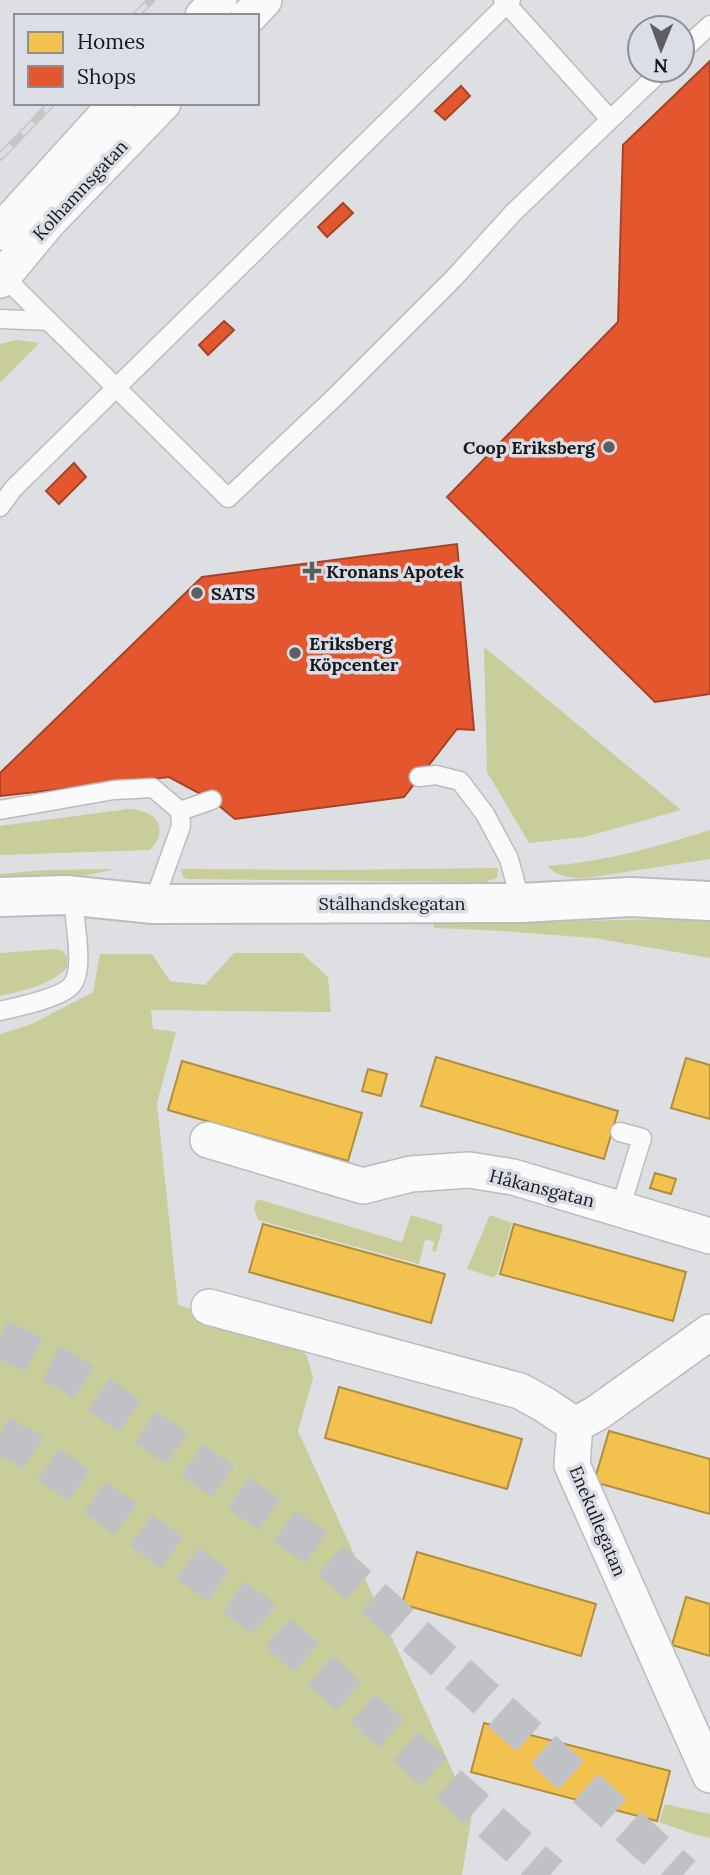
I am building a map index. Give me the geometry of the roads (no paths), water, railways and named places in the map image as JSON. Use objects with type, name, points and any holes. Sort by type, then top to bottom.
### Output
[{"type":"street","points":[[205,14],[219,0]]},
{"type":"street","points":[[251,14],[264,0]]},
{"type":"street","name":"Kolhamnsgatan","points":[[0,233],[115,105]]},
{"type":"street","name":"Kolhamnsgatan","points":[[1,276],[48,222],[161,105]]},
{"type":"street","name":"Stålhandskegatan","points":[[631,897],[710,877]]},
{"type":"street","name":"Stålhandskegatan","points":[[0,897],[66,895],[153,904],[521,903],[631,897],[710,901]]},
{"type":"street","name":"Stålhandskegatan","points":[[0,925],[153,904]]},
{"type":"street","name":"Håkansgatan","points":[[208,1140],[363,1186],[411,1174],[468,1170],[513,1177],[710,1236]]},
{"type":"street","points":[[209,1307],[520,1391],[575,1425],[597,1413],[710,1332]]},
{"type":"street","name":"Enekullegatan","points":[[575,1425],[572,1465],[710,1775]]},
{"type":"lane","points":[[0,507],[13,489],[115,387],[507,1],[610,118]]},
{"type":"lane","points":[[696,38],[710,25]]},
{"type":"lane","points":[[1,276],[228,498],[335,397],[454,278],[513,213],[647,84]]},
{"type":"lane","points":[[0,319],[48,321]]},
{"type":"lane","points":[[419,777],[436,775],[460,781],[485,814],[509,859],[521,903]]},
{"type":"lane","points":[[0,810],[114,790],[153,788],[180,811],[181,826],[153,904]]},
{"type":"lane","points":[[180,811],[212,800]]},
{"type":"lane","points":[[0,1011],[71,987],[76,978],[78,959],[75,916]]},
{"type":"lane","points":[[620,1132],[642,1138],[620,1209]]},
{"type":"tunnel","points":[[0,1338],[68,1372],[318,1549],[683,1875]]},
{"type":"tunnel","points":[[0,1434],[32,1452],[255,1612],[550,1875]]},
{"type":"railway","points":[[137,14],[151,0]]},
{"type":"railway","points":[[0,157],[50,105]]},
{"type":"place","name":"Coop Eriksberg","points":[[609,447]]},
{"type":"place","name":"Kronans Apotek","points":[[312,571]]},
{"type":"place","name":"SATS","points":[[197,593]]},
{"type":"place","name":"Eriksberg Köpcenter","points":[[295,653]]}]
